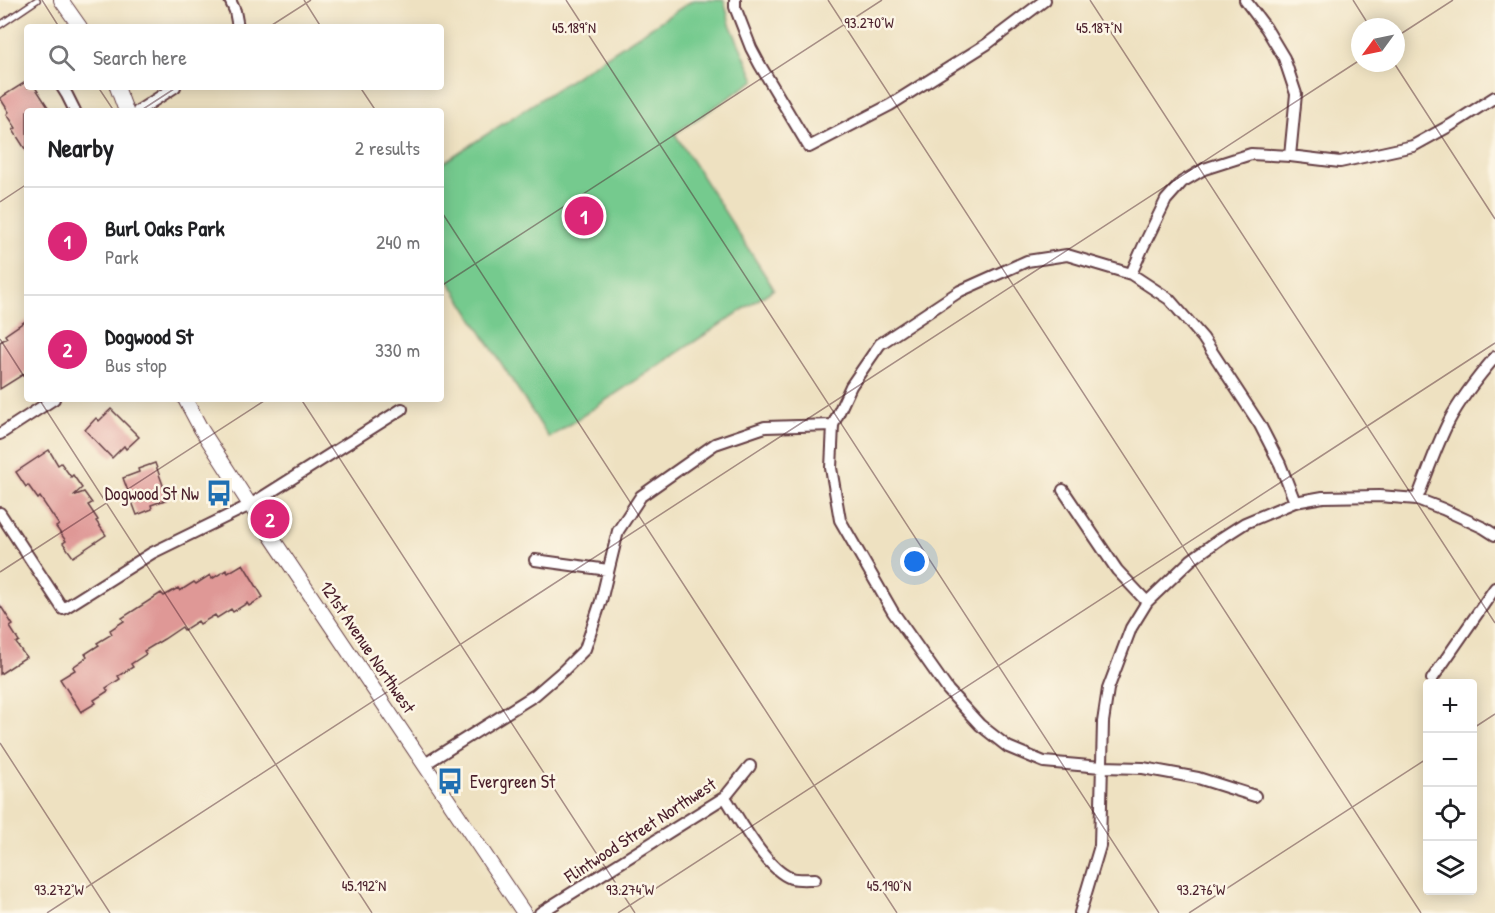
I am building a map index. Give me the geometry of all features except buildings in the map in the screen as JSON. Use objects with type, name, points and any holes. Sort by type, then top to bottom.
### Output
[{"type":"street","points":[[61,0],[78,24]]},
{"type":"street","points":[[230,0],[237,24]]},
{"type":"street","points":[[735,0],[735,7],[755,57],[809,147],[890,105],[987,44],[1045,0]]},
{"type":"street","points":[[1245,0],[1284,58],[1296,94],[1290,156]]},
{"type":"street","points":[[64,90],[73,108]]},
{"type":"street","points":[[118,90],[125,108]]},
{"type":"street","points":[[143,108],[170,90]]},
{"type":"street","points":[[1131,274],[1166,200],[1182,182],[1204,169],[1251,154],[1340,162],[1413,146],[1495,97]]},
{"type":"street","points":[[1255,796],[1198,778],[1143,768],[1044,762],[1008,747],[980,725],[948,690],[893,612],[840,520],[831,468],[833,425],[851,386],[880,344],[960,291],[1027,261],[1067,255],[1131,274],[1169,299],[1203,338],[1260,425],[1280,464],[1295,502]]},
{"type":"street","points":[[1417,499],[1448,423],[1477,378],[1495,357]]},
{"type":"street","points":[[0,434],[49,402]]},
{"type":"street","name":"121st Avenue Northwest","points":[[187,402],[201,429],[250,505],[524,913]]},
{"type":"street","points":[[0,513],[63,609],[152,554],[250,505],[402,409]]},
{"type":"street","points":[[425,764],[535,695],[585,649],[601,601],[618,531],[641,496],[715,444],[765,427],[833,425]]},
{"type":"street","points":[[1063,490],[1117,570],[1147,602]]},
{"type":"street","points":[[1080,913],[1100,846],[1103,722],[1108,689],[1131,628],[1147,602],[1191,560],[1245,523],[1295,502],[1323,497],[1379,496],[1417,499],[1443,508],[1495,535]]},
{"type":"street","points":[[535,560],[608,570]]},
{"type":"street","points":[[1432,678],[1495,588]]},
{"type":"street","name":"Flintwood Street Northwest","points":[[540,913],[725,797],[750,766]]},
{"type":"street","points":[[725,797],[758,848],[775,868],[790,878],[815,879]]},
{"type":"lane","points":[[0,26],[37,0]]},
{"type":"green space","points":[[693,0],[724,0],[730,24],[755,80],[675,134],[774,289],[549,438],[444,274],[444,162]]},
{"type":"place","name":"Burl Oaks Park","points":[[584,216]]},
{"type":"place","name":"Dogwood St Nw","points":[[219,493]]},
{"type":"place","name":"Dogwood St","points":[[270,519]]},
{"type":"place","name":"Evergreen St","points":[[450,781]]}]
